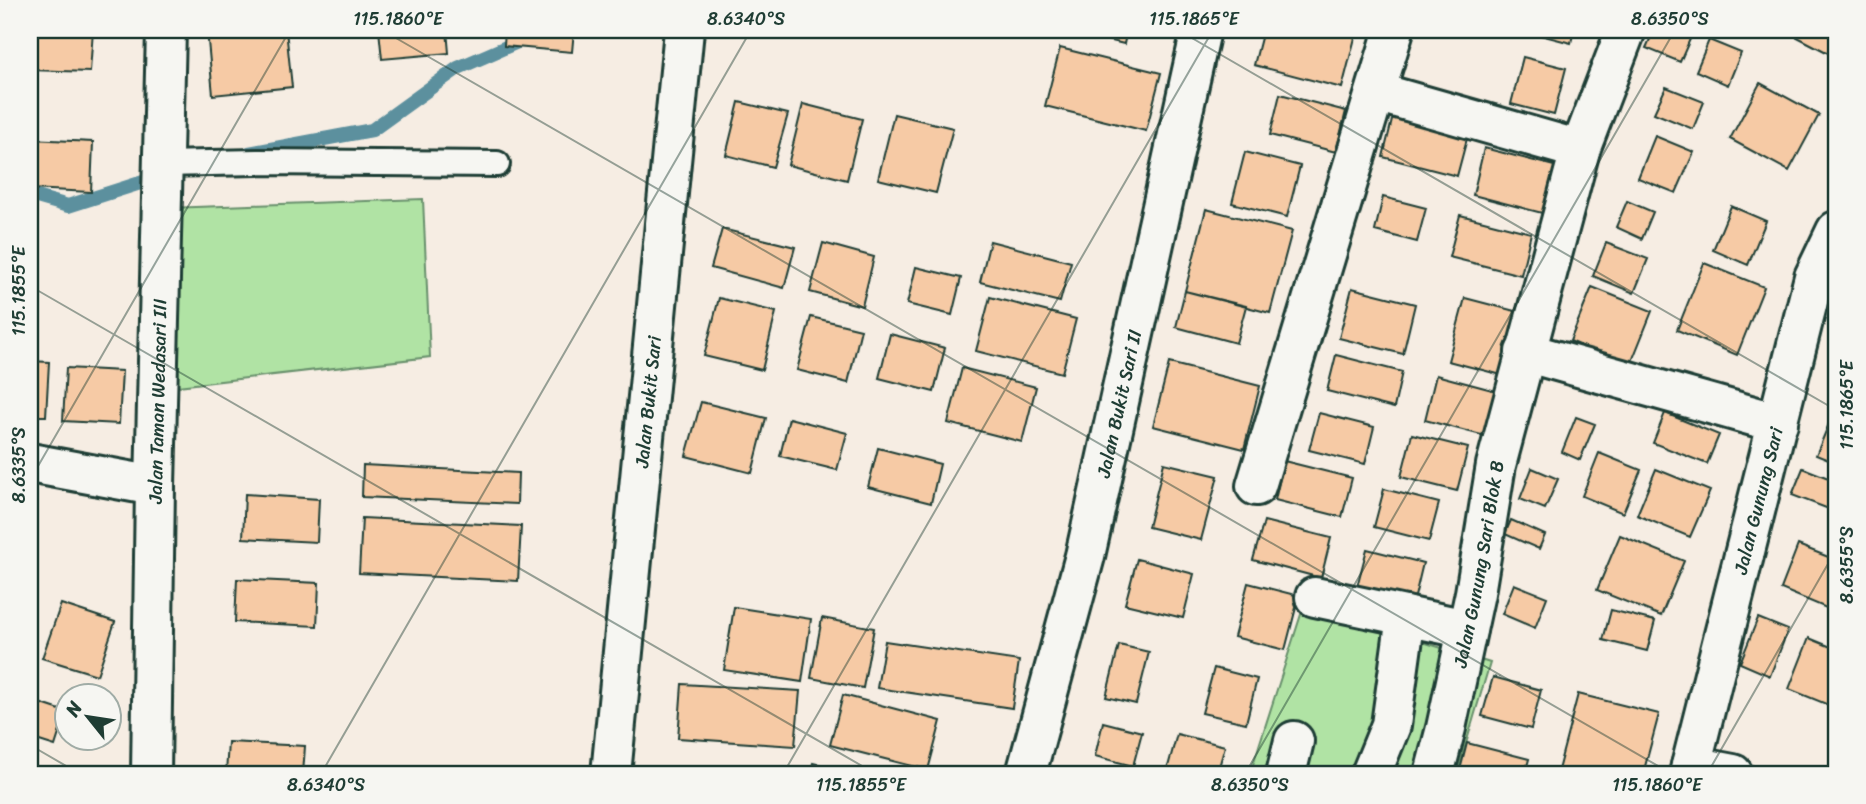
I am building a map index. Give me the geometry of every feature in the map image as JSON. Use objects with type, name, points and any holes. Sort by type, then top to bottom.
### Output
[{"type":"street","name":"Jalan Taman Wedasari III","points":[[152,774],[155,486],[166,30]]},
{"type":"street","name":"Jalan Bukit Sari","points":[[611,774],[684,30]]},
{"type":"street","name":"Jalan Bukit Sari II","points":[[1026,774],[1085,556],[1201,30]]},
{"type":"street","points":[[1256,486],[1394,30]]},
{"type":"street","name":"Jalan Gunung Sari Blok B","points":[[1434,774],[1467,629],[1496,465],[1525,352],[1580,150],[1626,30]]},
{"type":"street","points":[[1376,92],[1580,150]]},
{"type":"street","name":"Jalan Gunung Sari","points":[[1690,770],[1814,277],[1836,231]]},
{"type":"street","points":[[1525,352],[1778,423]]},
{"type":"street","points":[[30,463],[155,486]]},
{"type":"street","points":[[1315,597],[1467,629]]},
{"type":"street","points":[[1371,774],[1391,725],[1406,616]]},
{"type":"street","points":[[1690,770],[1733,774]]},
{"type":"lane","points":[[162,164],[497,164]]},
{"type":"green space","points":[[423,199],[430,357],[160,388],[168,208]]},
{"type":"green space","points":[[1304,605],[1490,663],[1457,774],[1250,774]]},
{"type":"building","points":[[30,30],[93,30],[90,72],[30,70]]},
{"type":"building","points":[[207,30],[286,30],[292,87],[213,95]]},
{"type":"building","points":[[379,30],[447,30],[449,53],[382,59]]},
{"type":"building","points":[[505,30],[574,30],[572,52],[504,46]]},
{"type":"building","points":[[1066,30],[1127,30],[1124,44]]},
{"type":"building","points":[[1263,30],[1357,30],[1342,88],[1254,65]]},
{"type":"building","points":[[1534,30],[1574,30],[1571,43],[1533,33]]},
{"type":"building","points":[[1654,30],[1694,30],[1680,62],[1646,48]]},
{"type":"building","points":[[1784,30],[1836,30],[1836,57]]},
{"type":"building","points":[[1709,40],[1741,53],[1728,85],[1696,71]]},
{"type":"building","points":[[1060,48],[1161,73],[1146,131],[1045,106]]},
{"type":"building","points":[[1523,57],[1566,68],[1554,115],[1511,104]]},
{"type":"building","points":[[1760,83],[1819,115],[1789,171],[1730,139]]},
{"type":"building","points":[[1666,87],[1704,102],[1693,129],[1654,113]]},
{"type":"building","points":[[1280,94],[1346,111],[1336,152],[1270,135]]},
{"type":"building","points":[[739,102],[788,114],[773,167],[726,155]]},
{"type":"building","points":[[803,104],[862,119],[847,180],[788,165]]},
{"type":"building","points":[[1394,112],[1469,131],[1457,176],[1383,157]]},
{"type":"building","points":[[894,114],[953,128],[936,193],[878,179]]},
{"type":"building","points":[[1655,136],[1694,152],[1676,193],[1638,178]]},
{"type":"building","points":[[30,139],[93,142],[91,192],[30,189]]},
{"type":"building","points":[[1484,148],[1558,167],[1546,214],[1473,195]]},
{"type":"building","points":[[1245,152],[1300,166],[1287,217],[1232,203]]},
{"type":"building","points":[[1383,197],[1426,208],[1417,242],[1375,231]]},
{"type":"building","points":[[1627,201],[1653,212],[1642,239],[1616,227]]},
{"type":"building","points":[[1731,206],[1766,221],[1748,265],[1713,250]]},
{"type":"building","points":[[1206,209],[1292,231],[1270,313],[1185,291]]},
{"type":"building","points":[[1460,215],[1531,233],[1521,275],[1449,257]]},
{"type":"building","points":[[722,229],[795,247],[784,288],[711,268]]},
{"type":"building","points":[[990,241],[1071,262],[1060,302],[980,282]]},
{"type":"building","points":[[823,243],[874,257],[862,306],[810,292]]},
{"type":"building","points":[[1606,243],[1648,259],[1634,293],[1593,276]]},
{"type":"building","points":[[1704,263],[1764,287],[1737,355],[1677,330]]},
{"type":"building","points":[[916,267],[961,278],[952,315],[907,304]]},
{"type":"building","points":[[1592,287],[1652,311],[1630,366],[1570,341]]},
{"type":"building","points":[[1352,288],[1415,304],[1403,354],[1339,338]]},
{"type":"building","points":[[1185,291],[1246,306],[1236,343],[1176,327]]},
{"type":"building","points":[[990,297],[1076,319],[1062,373],[976,351]]},
{"type":"building","points":[[719,298],[776,312],[762,370],[704,356]]},
{"type":"building","points":[[1465,298],[1534,316],[1517,379],[1448,361]]},
{"type":"building","points":[[811,317],[861,329],[848,383],[797,370]]},
{"type":"building","points":[[890,334],[945,348],[934,392],[879,378]]},
{"type":"building","points":[[1336,355],[1402,372],[1394,408],[1327,391]]},
{"type":"building","points":[[1836,358],[1836,376],[1830,374]]},
{"type":"building","points":[[30,361],[49,362],[46,416],[30,416]]},
{"type":"building","points":[[1169,363],[1260,386],[1244,449],[1153,426]]},
{"type":"building","points":[[66,368],[122,371],[119,424],[63,421]]},
{"type":"building","points":[[962,368],[1036,387],[1022,442],[948,423]]},
{"type":"building","points":[[1436,375],[1496,391],[1485,436],[1425,420]]},
{"type":"building","points":[[701,402],[766,418],[752,473],[686,456]]},
{"type":"building","points":[[1836,407],[1836,463],[1816,455]]},
{"type":"building","points":[[1319,413],[1374,427],[1365,464],[1309,450]]},
{"type":"building","points":[[1665,413],[1719,435],[1707,464],[1653,443]]},
{"type":"building","points":[[1576,417],[1595,424],[1580,460],[1562,452]]},
{"type":"building","points":[[789,418],[847,433],[837,470],[780,456]]},
{"type":"building","points":[[1412,434],[1468,448],[1457,491],[1401,477]]},
{"type":"building","points":[[878,448],[940,464],[931,503],[868,487]]},
{"type":"building","points":[[1599,453],[1641,470],[1623,513],[1582,496]]},
{"type":"building","points":[[1284,461],[1352,478],[1342,517],[1275,500]]},
{"type":"building","points":[[1164,463],[1218,476],[1201,540],[1148,527]]},
{"type":"building","points":[[363,465],[518,473],[517,504],[362,497]]},
{"type":"building","points":[[1532,468],[1558,479],[1545,509],[1520,499]]},
{"type":"building","points":[[1803,468],[1836,481],[1834,511],[1792,495]]},
{"type":"building","points":[[1656,469],[1710,491],[1690,537],[1637,515]]},
{"type":"building","points":[[1384,489],[1439,503],[1429,541],[1374,527]]},
{"type":"building","points":[[245,494],[319,499],[317,542],[243,538]]},
{"type":"building","points":[[362,518],[521,526],[518,581],[359,573]]},
{"type":"building","points":[[1511,520],[1545,535],[1539,549],[1505,534]]},
{"type":"building","points":[[1264,521],[1331,538],[1321,578],[1253,560]]},
{"type":"building","points":[[1620,535],[1684,561],[1661,616],[1597,590]]},
{"type":"building","points":[[1798,545],[1836,560],[1836,612],[1781,589]]},
{"type":"building","points":[[1367,549],[1423,563],[1413,605],[1356,590]]},
{"type":"building","points":[[1137,559],[1194,574],[1183,618],[1125,604]]},
{"type":"building","points":[[237,579],[319,583],[317,626],[235,622]]},
{"type":"building","points":[[1248,583],[1299,596],[1285,650],[1234,637]]},
{"type":"building","points":[[1514,584],[1547,597],[1535,628],[1502,614]]},
{"type":"building","points":[[61,604],[115,622],[97,675],[42,658]]},
{"type":"building","points":[[734,607],[811,619],[802,682],[724,670]]},
{"type":"building","points":[[1611,610],[1655,621],[1647,651],[1603,640]]},
{"type":"building","points":[[822,618],[874,628],[863,688],[811,678]]},
{"type":"building","points":[[1758,618],[1788,630],[1770,676],[1740,663]]},
{"type":"building","points":[[1809,638],[1836,649],[1836,693],[1831,706],[1789,689]]},
{"type":"building","points":[[885,641],[1019,661],[1012,708],[877,688]]},
{"type":"building","points":[[1119,645],[1149,652],[1136,704],[1106,697]]},
{"type":"building","points":[[1214,668],[1257,679],[1246,723],[1202,713]]},
{"type":"building","points":[[1493,677],[1541,690],[1531,729],[1482,716]]},
{"type":"building","points":[[682,684],[800,691],[795,746],[678,738]]},
{"type":"building","points":[[1578,694],[1659,714],[1643,774],[1557,774]]},
{"type":"building","points":[[843,695],[941,721],[928,770],[830,745]]},
{"type":"building","points":[[30,700],[52,707],[52,745],[30,738]]},
{"type":"building","points":[[1103,722],[1142,732],[1133,766],[1095,756]]},
{"type":"building","points":[[1177,734],[1225,746],[1217,774],[1166,774]]},
{"type":"building","points":[[228,742],[305,746],[303,774],[226,774]]},
{"type":"building","points":[[1467,743],[1529,759],[1525,774],[1459,774]]},
{"type":"building","points":[[813,763],[858,774],[810,774]]},
{"type":"waterway","points":[[249,153],[372,130],[458,68],[545,30]]},
{"type":"waterway","points":[[30,195],[68,206],[159,177]]}]
